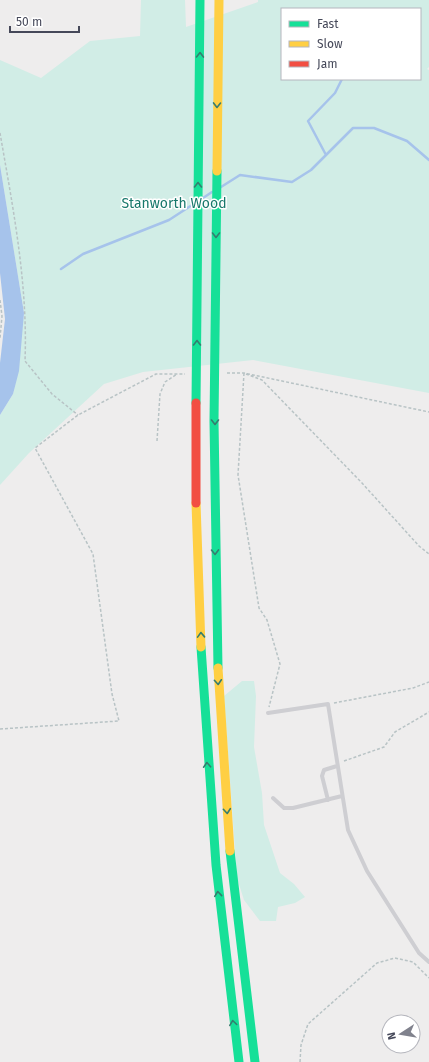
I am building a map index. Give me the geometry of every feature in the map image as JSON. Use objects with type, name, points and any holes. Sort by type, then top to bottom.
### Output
[{"type":"highway","points":[[219,0],[214,530],[218,676],[233,878],[255,1062]]},
{"type":"highway","points":[[200,5],[197,535],[208,771],[216,878],[239,1062]]},
{"type":"lane","points":[[268,713],[328,704],[348,830],[367,871],[419,953],[429,962]]},
{"type":"lane","points":[[328,800],[322,776],[324,770],[337,764]]},
{"type":"lane","points":[[274,798],[284,808],[293,808],[342,796]]},
{"type":"path","points":[[0,133],[24,286],[26,323],[25,361],[52,394],[78,415]]},
{"type":"path","points":[[0,300],[2,316],[0,338]]},
{"type":"path","points":[[244,373],[429,412]]},
{"type":"path","points":[[244,373],[262,380],[362,483],[419,546],[429,554]]},
{"type":"path","points":[[244,373],[238,475],[259,608],[267,620],[280,664],[268,713]]},
{"type":"path","points":[[0,729],[119,721],[112,694],[93,554],[35,448],[78,415],[156,374],[177,374],[165,382],[160,394],[157,441]]},
{"type":"path","points":[[328,704],[413,688],[429,682]]},
{"type":"path","points":[[337,764],[384,747],[395,732],[429,712]]},
{"type":"path","points":[[300,1062],[302,1044],[308,1024],[377,963],[395,958],[413,962],[429,978]]},
{"type":"green space","name":"Stanworth Wood","points":[[141,0],[185,0],[186,27],[258,2],[258,0],[429,0],[429,67],[427,69],[429,70],[429,393],[253,360],[143,372],[104,384],[29,453],[0,485],[0,415],[13,394],[24,313],[0,165],[0,60],[41,78],[90,41],[140,36]]},
{"type":"green space","points":[[242,681],[254,681],[256,696],[254,747],[262,793],[264,825],[280,873],[294,884],[305,897],[295,903],[278,907],[276,921],[260,921],[244,900],[237,878],[224,696]]},
{"type":"water","points":[[0,165],[24,313],[19,371],[13,394],[0,415],[0,363],[5,319],[0,273]]},
{"type":"waterway","points":[[326,155],[308,121],[335,93],[342,80]]},
{"type":"waterway","points":[[221,187],[240,175],[292,182],[311,170],[353,128],[374,128],[407,141],[429,160]]},
{"type":"waterway","points":[[203,198],[212,192]]},
{"type":"waterway","points":[[61,269],[83,254],[169,220],[192,205]]},
{"type":"traffic: fast","points":[[196,403],[200,0]]},
{"type":"traffic: fast","points":[[217,171],[214,421],[218,668]]},
{"type":"traffic: fast","points":[[201,647],[216,865],[239,1062]]},
{"type":"traffic: fast","points":[[230,851],[255,1062]]},
{"type":"traffic: slow","points":[[217,171],[219,0]]},
{"type":"traffic: slow","points":[[196,503],[201,647]]},
{"type":"traffic: slow","points":[[218,668],[230,851]]},
{"type":"traffic: jam","points":[[196,403],[196,503]]}]
